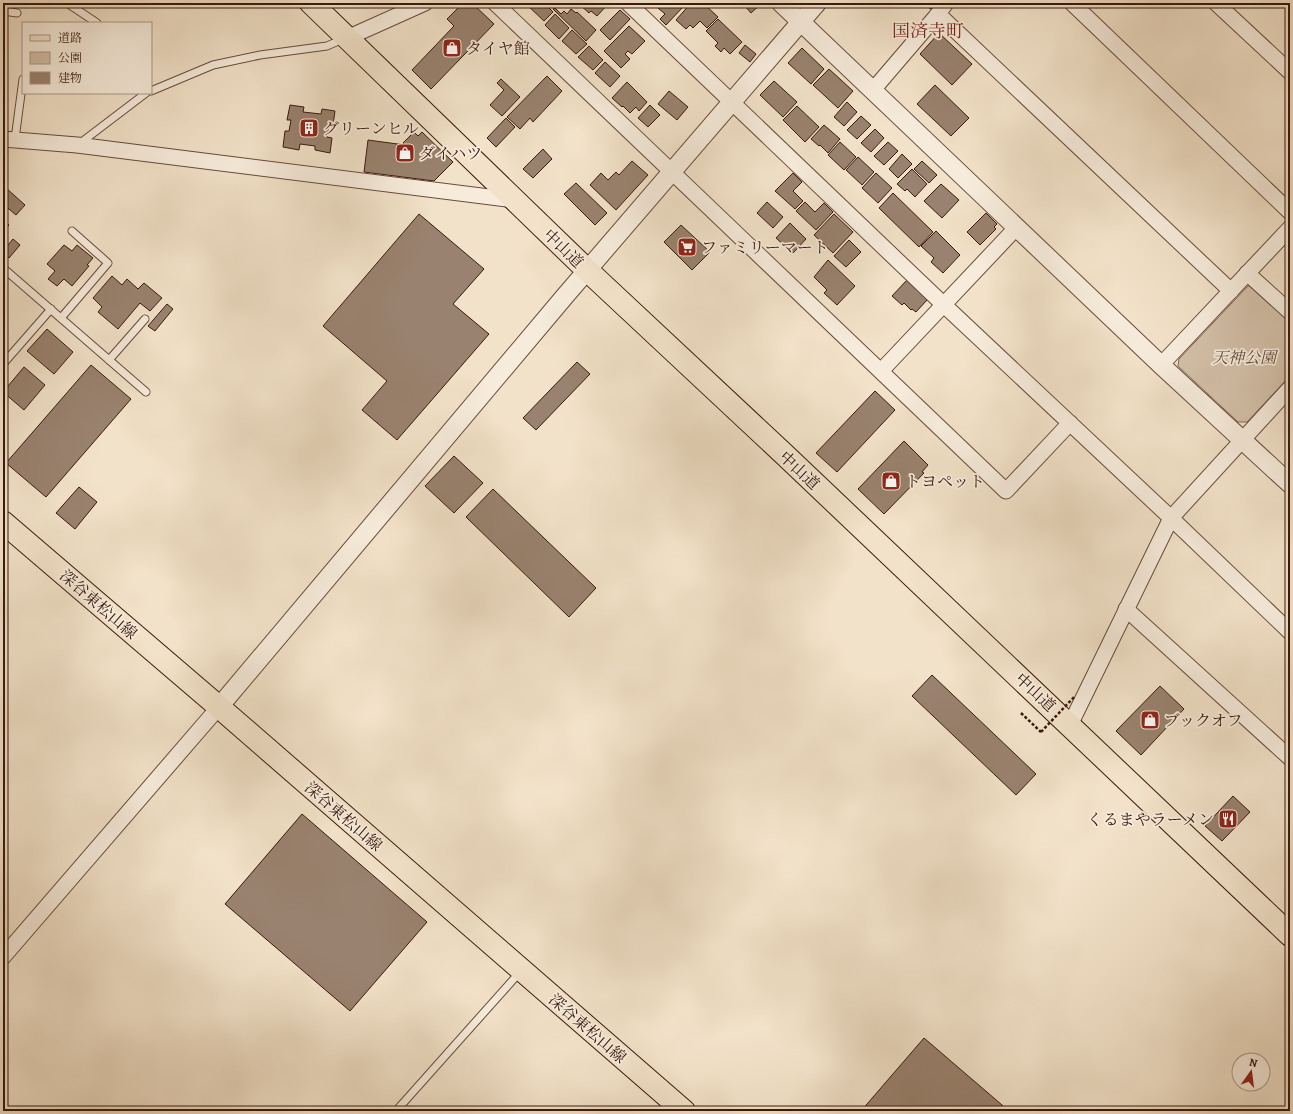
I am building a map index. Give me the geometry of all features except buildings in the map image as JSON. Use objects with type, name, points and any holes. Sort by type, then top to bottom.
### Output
[{"type":"main road","name":"中山道","points":[[311,3],[587,270],[706,380],[1290,936]]},
{"type":"main road","name":"深谷東松山線","points":[[3,522],[684,1111]]},
{"type":"street","points":[[347,38],[425,3]]},
{"type":"street","points":[[495,3],[1006,491],[1070,423]]},
{"type":"street","points":[[781,3],[1161,365],[1290,484]]},
{"type":"street","points":[[3,957],[218,707],[587,270],[818,3]]},
{"type":"street","points":[[1072,3],[1290,212]]},
{"type":"street","points":[[1216,3],[1290,72]]},
{"type":"street","points":[[632,4],[944,305],[1290,632]]},
{"type":"street","points":[[873,90],[942,8],[1231,291]]},
{"type":"street","points":[[9,139],[77,145],[514,200]]},
{"type":"street","points":[[881,371],[1017,227]]},
{"type":"street","points":[[1161,365],[1290,228]]},
{"type":"street","points":[[1247,273],[1290,312]]},
{"type":"street","points":[[1070,725],[1171,518],[1290,388]]},
{"type":"street","points":[[1126,609],[1290,758]]},
{"type":"lane","points":[[7,3],[5,12],[18,13]]},
{"type":"lane","points":[[69,3],[96,22]]},
{"type":"lane","points":[[152,91],[213,65],[260,55],[327,46],[347,38]]},
{"type":"lane","points":[[9,139],[22,82]]},
{"type":"lane","points":[[77,145],[145,94]]},
{"type":"lane","points":[[61,318],[108,263],[72,232]]},
{"type":"lane","points":[[3,268],[146,392]]},
{"type":"lane","points":[[3,364],[51,309]]},
{"type":"lane","points":[[109,360],[145,318]]},
{"type":"lane","points":[[396,1111],[521,970]]},
{"type":"path","points":[[1021,713],[1041,732],[1075,696]]},
{"type":"green space","name":"天神公園","points":[[1248,286],[1255,286],[1290,319],[1290,376],[1247,422],[1238,422],[1178,366],[1179,359]]},
{"type":"place","name":"タイヤ館","points":[[452,48]]},
{"type":"place","name":"グリーンヒル","points":[[309,128]]},
{"type":"place","name":"ダイハツ","points":[[405,153]]},
{"type":"place","name":"ファミリーマート","points":[[687,247]]},
{"type":"place","name":"トヨペット","points":[[891,481]]},
{"type":"place","name":"ブックオフ","points":[[1150,720]]},
{"type":"place","name":"くるまやラーメン","points":[[1228,819]]},
{"type":"district","name":"国済寺町","points":[[928,31]]}]
